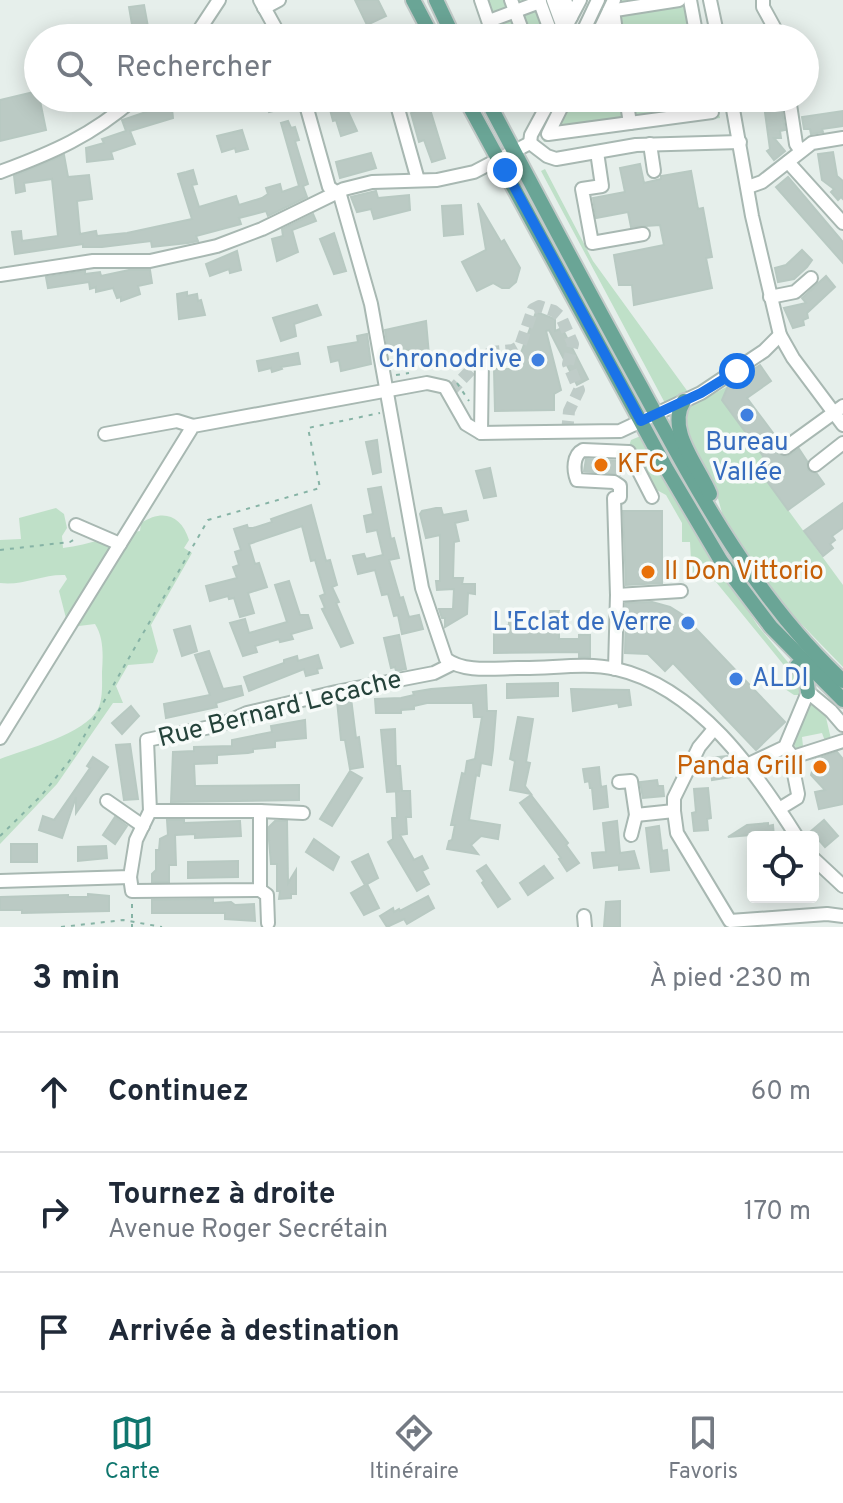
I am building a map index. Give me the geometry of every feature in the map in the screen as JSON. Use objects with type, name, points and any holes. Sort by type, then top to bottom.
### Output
[{"type":"main road","points":[[413,0],[426,24]]},
{"type":"main road","points":[[436,0],[447,24]]},
{"type":"main road","points":[[473,112],[689,508],[764,628],[806,677],[808,692]]},
{"type":"main road","points":[[493,112],[723,533],[768,597],[807,645],[843,681]]},
{"type":"main road","points":[[684,401],[677,422],[709,491],[723,533]]},
{"type":"main road","points":[[744,595],[843,700]]},
{"type":"street","points":[[203,24],[219,0]]},
{"type":"street","points":[[273,24],[262,4],[279,0]]},
{"type":"street","points":[[481,0],[490,24]]},
{"type":"street","points":[[587,24],[598,0]]},
{"type":"street","points":[[612,7],[679,0]]},
{"type":"street","points":[[690,0],[694,24]]},
{"type":"street","points":[[710,0],[715,24]]},
{"type":"street","points":[[763,0],[763,7],[774,24]]},
{"type":"street","points":[[489,21],[513,6],[544,1],[554,24]]},
{"type":"street","points":[[564,24],[574,4]]},
{"type":"street","points":[[0,172],[84,137],[117,112]]},
{"type":"street","points":[[308,112],[329,187],[340,195],[371,304],[384,390],[422,588],[442,653],[452,664],[492,668],[585,666],[615,669],[656,685],[700,714],[749,764],[793,831]]},
{"type":"street","points":[[399,112],[418,180]]},
{"type":"street","points":[[530,143],[543,112]]},
{"type":"street","points":[[559,112],[548,134],[712,112]]},
{"type":"street","points":[[628,112],[630,123]]},
{"type":"street","points":[[734,112],[780,335],[793,358],[839,410],[843,425]]},
{"type":"street","points":[[791,112],[796,144],[801,151]]},
{"type":"street","points":[[748,187],[762,182],[812,143],[843,138]]},
{"type":"street","points":[[530,143],[556,159],[636,145],[740,142]]},
{"type":"street","points":[[0,275],[93,261],[150,261],[217,246],[262,229],[335,192],[372,182],[437,180],[474,172],[530,143]]},
{"type":"street","points":[[650,144],[654,171]]},
{"type":"street","points":[[597,152],[602,186],[582,189],[592,243],[643,234]]},
{"type":"street","points":[[788,162],[843,223]]},
{"type":"street","points":[[770,297],[795,292],[811,278]]},
{"type":"street","points":[[105,434],[177,421],[193,426],[427,383],[445,387],[464,421],[481,426],[614,432],[684,401],[737,371],[780,335]]},
{"type":"street","points":[[481,426],[482,358]]},
{"type":"street","points":[[785,448],[839,410]]},
{"type":"street","points":[[0,738],[193,426]]},
{"type":"street","points":[[815,465],[843,443]]},
{"type":"street","points":[[615,669],[617,498],[620,486],[614,482],[577,480],[575,459],[578,453],[583,450],[629,452],[652,497]]},
{"type":"street","points":[[76,525],[120,544]]},
{"type":"street","points":[[617,595],[681,591]]},
{"type":"street","name":"Rue Bernard Lecache","points":[[132,891],[130,877],[136,840],[150,811],[147,740],[220,725],[247,713],[321,695],[434,673],[452,664]]},
{"type":"street","points":[[779,809],[797,798],[789,752],[808,692],[843,725]]},
{"type":"street","points":[[714,729],[699,747],[674,798],[674,811],[677,833],[729,924],[827,914],[843,915],[840,927]]},
{"type":"street","points":[[749,764],[843,741]]},
{"type":"street","points":[[619,782],[631,781],[636,815],[631,835]]},
{"type":"street","points":[[107,801],[143,826]]},
{"type":"street","points":[[150,811],[303,813]]},
{"type":"street","points":[[260,811],[260,890]]},
{"type":"street","points":[[636,815],[674,811]]},
{"type":"street","points":[[819,864],[843,886]]},
{"type":"street","points":[[0,881],[130,877]]},
{"type":"street","points":[[132,891],[260,890],[267,895],[268,923]]},
{"type":"path","points":[[384,390],[391,378],[420,372]]},
{"type":"path","points":[[447,376],[459,385],[481,426]]},
{"type":"path","points":[[0,836],[41,796],[71,759],[208,520],[320,488],[308,428],[388,411]]},
{"type":"path","points":[[0,550],[70,542],[90,531]]},
{"type":"path","points":[[132,891],[132,927]]},
{"type":"path","points":[[61,927],[110,921],[162,927]]},
{"type":"green space","points":[[474,0],[588,0],[575,24],[482,24]]},
{"type":"green space","points":[[605,0],[696,0],[702,24],[594,24]]},
{"type":"green space","points":[[551,112],[719,112],[720,118],[544,142],[540,135]]},
{"type":"green space","points":[[545,169],[593,261],[688,392],[666,405],[541,171]]},
{"type":"green space","points":[[728,386],[722,400],[763,456],[761,473],[843,585],[843,667],[778,600],[725,524],[716,491],[690,442],[682,419],[688,408]]},
{"type":"green space","points":[[643,435],[699,537],[758,626],[801,678],[799,695],[782,687],[788,681],[783,674],[787,669],[716,582],[709,578],[692,579],[690,542],[682,542],[682,523],[666,495],[653,488],[628,449],[631,440]]},
{"type":"green space","points":[[56,508],[64,514],[67,528],[62,536],[63,548],[140,531],[141,523],[164,516],[181,525],[189,540],[184,548],[192,553],[151,625],[158,651],[153,663],[128,665],[116,686],[123,703],[113,703],[57,784],[0,844],[0,759],[54,740],[81,726],[98,709],[101,700],[103,653],[100,635],[95,624],[79,626],[67,622],[59,591],[67,579],[65,575],[0,583],[0,540],[21,539],[19,518]]},
{"type":"green space","points":[[811,698],[824,709],[831,739],[825,741],[822,733],[802,737],[803,746],[797,749],[794,745],[804,709]]},
{"type":"building","points":[[355,0],[378,0],[386,16],[367,24]]},
{"type":"building","points":[[144,5],[147,24],[132,24],[129,7]]},
{"type":"building","points":[[24,94],[24,112],[42,112],[46,130],[0,141],[0,100]]},
{"type":"building","points":[[843,111],[843,126],[811,134],[810,129],[804,129],[802,117]]},
{"type":"building","points":[[146,112],[172,112],[173,118],[130,131],[135,144],[111,152],[113,159],[87,162],[86,148],[104,143],[102,139],[126,131],[122,120]]},
{"type":"building","points":[[331,112],[348,112],[357,131],[341,136],[336,120],[333,121]]},
{"type":"building","points":[[431,112],[445,158],[432,162],[424,140],[419,142],[411,113]]},
{"type":"building","points":[[765,112],[782,112],[785,130],[780,131],[781,138],[774,138],[785,151],[774,160],[767,151],[770,149]]},
{"type":"building","points":[[288,121],[291,128],[295,127],[299,140],[295,141],[308,184],[303,186],[307,197],[268,216],[266,211],[239,218],[241,224],[196,236],[198,241],[188,243],[152,247],[151,241],[102,247],[83,247],[83,244],[15,254],[12,232],[21,231],[22,241],[58,236],[52,179],[24,183],[25,191],[16,193],[14,176],[64,155],[68,177],[89,175],[92,199],[77,201],[80,234],[96,231],[97,236],[127,233],[192,219],[178,174],[193,170],[197,184],[192,185],[199,207],[236,196],[239,205],[262,198],[268,194],[266,188],[280,184],[282,192],[299,186],[281,123]]},
{"type":"building","points":[[242,130],[248,149],[236,152],[235,148],[222,152],[217,136]]},
{"type":"building","points":[[833,152],[837,176],[843,181],[843,199],[838,200],[831,192],[834,189],[822,180],[818,154]]},
{"type":"building","points":[[371,153],[376,168],[340,178],[336,162]]},
{"type":"building","points":[[640,164],[644,183],[661,179],[661,176],[691,171],[698,209],[703,208],[712,257],[706,258],[712,288],[634,305],[632,285],[619,285],[614,255],[664,245],[660,225],[631,227],[628,212],[596,218],[593,198],[625,192],[620,168]]},
{"type":"building","points":[[788,177],[843,242],[843,263],[776,187]]},
{"type":"building","points":[[376,191],[378,198],[409,195],[410,210],[374,219],[371,209],[357,212],[351,197]]},
{"type":"building","points":[[478,203],[520,268],[516,282],[509,288],[493,283],[477,291],[462,262],[486,250]]},
{"type":"building","points":[[461,205],[463,234],[444,236],[442,206]]},
{"type":"building","points":[[313,214],[316,221],[292,230],[298,252],[277,261],[272,239],[283,236],[282,229]]},
{"type":"building","points":[[334,233],[346,271],[334,274],[320,239]]},
{"type":"building","points":[[802,250],[812,260],[807,267],[794,279],[778,282],[775,268],[786,265]]},
{"type":"building","points":[[237,251],[241,270],[230,273],[229,269],[210,276],[206,264]]},
{"type":"building","points":[[129,270],[150,270],[152,283],[138,286],[140,294],[121,301],[113,288],[96,292],[96,287],[90,289],[89,282],[48,288],[46,277],[85,271],[85,274],[100,272],[101,276]]},
{"type":"building","points":[[826,276],[835,287],[807,313],[804,325],[793,328],[784,308],[806,303],[802,298]]},
{"type":"building","points":[[187,292],[187,296],[197,294],[205,315],[179,319],[177,294]]},
{"type":"building","points":[[317,305],[321,315],[294,324],[296,336],[281,341],[273,318]]},
{"type":"building","name":"Chronodrive","points":[[536,312],[555,319],[555,331],[562,328],[588,379],[577,385],[549,330],[546,331],[561,390],[554,394],[554,410],[495,411],[494,369],[515,369]]},
{"type":"building","points":[[426,321],[429,355],[414,357],[413,350],[388,350],[385,330]]},
{"type":"building","points":[[367,334],[371,364],[341,371],[339,360],[331,362],[328,347],[358,342],[357,336]]},
{"type":"building","points":[[298,353],[300,364],[272,372],[271,368],[259,371],[257,361]]},
{"type":"building","points":[[760,365],[771,381],[747,398],[776,437],[772,440],[778,454],[787,457],[799,449],[807,461],[808,470],[817,474],[824,484],[788,510],[761,473],[763,456],[722,400],[728,386]]},
{"type":"building","points":[[377,440],[381,472],[373,474],[366,442]]},
{"type":"building","points":[[586,459],[620,461],[620,475],[584,471]]},
{"type":"building","points":[[490,468],[496,496],[484,498],[476,471]]},
{"type":"building","points":[[381,487],[391,539],[394,538],[399,558],[389,560],[400,598],[403,597],[409,617],[419,615],[423,629],[402,634],[398,615],[394,616],[388,594],[382,595],[375,570],[358,574],[353,556],[364,554],[366,559],[383,555],[377,530],[367,532],[364,516],[373,514],[368,489]]},
{"type":"building","points":[[843,503],[843,528],[832,536],[835,540],[830,544],[833,548],[823,556],[804,531]]},
{"type":"building","points":[[311,505],[326,561],[330,560],[337,585],[332,587],[339,602],[336,603],[353,643],[341,647],[322,609],[325,608],[320,596],[325,594],[315,560],[311,561],[302,526],[249,544],[267,587],[248,593],[254,613],[240,617],[234,598],[229,599],[228,596],[210,601],[206,586],[237,578],[233,567],[239,565],[235,552],[241,550],[234,529],[247,525],[253,528]]},
{"type":"building","points":[[441,508],[443,515],[466,511],[468,520],[455,523],[459,541],[454,542],[453,578],[463,578],[462,584],[475,584],[475,594],[468,593],[467,614],[445,627],[445,618],[442,618],[439,609],[453,609],[454,589],[437,590],[436,581],[440,581],[440,535],[426,538],[420,514]]},
{"type":"building","points":[[623,511],[662,511],[662,583],[626,585]]},
{"type":"building","points":[[289,581],[300,615],[308,615],[312,628],[291,634],[293,639],[280,642],[279,639],[255,646],[257,652],[243,656],[230,623],[245,619],[249,633],[287,622],[275,585]]},
{"type":"building","points":[[652,602],[683,615],[785,722],[756,750],[673,663],[665,671],[648,654],[625,653],[626,603]]},
{"type":"building","points":[[509,611],[518,611],[518,630],[550,629],[550,611],[559,611],[559,639],[579,639],[579,635],[590,635],[590,657],[579,657],[579,652],[494,653],[494,625],[509,625]]},
{"type":"building","points":[[190,626],[197,651],[182,656],[174,630]]},
{"type":"building","points":[[399,635],[406,669],[396,671],[395,667],[391,668],[384,638]]},
{"type":"building","points":[[209,651],[223,689],[241,686],[243,695],[216,703],[217,707],[166,718],[164,704],[210,695],[195,655]]},
{"type":"building","points":[[318,655],[322,668],[317,669],[318,673],[306,676],[304,669],[249,691],[244,677],[297,656],[298,661]]},
{"type":"building","points":[[558,683],[558,696],[507,698],[507,684]]},
{"type":"building","points":[[486,685],[487,711],[496,711],[493,750],[491,765],[481,763],[479,776],[476,775],[469,820],[500,825],[498,839],[481,836],[471,845],[478,854],[447,849],[455,825],[451,825],[462,773],[465,774],[467,761],[475,759],[482,717],[474,717],[473,703],[427,703],[414,706],[414,709],[401,710],[401,713],[376,713],[375,699],[401,698],[431,689]]},
{"type":"building","points":[[571,689],[629,690],[631,705],[619,707],[618,703],[573,711]]},
{"type":"building","points":[[351,698],[363,767],[350,769],[345,740],[341,740],[337,701]]},
{"type":"building","points":[[131,706],[139,716],[122,734],[112,723]]},
{"type":"building","points":[[518,717],[533,719],[525,786],[531,794],[510,790],[515,761],[510,759]]},
{"type":"building","points":[[305,720],[306,738],[275,741],[275,747],[253,749],[248,753],[217,755],[217,763],[194,764],[195,786],[299,785],[299,800],[171,802],[173,752],[194,751],[194,747],[232,746],[232,740],[272,732],[271,726]]},
{"type":"building","points":[[395,729],[396,766],[400,766],[402,791],[410,791],[411,817],[406,817],[407,834],[400,835],[414,860],[422,856],[428,868],[422,871],[429,884],[417,891],[388,842],[393,839],[392,818],[397,818],[396,792],[400,791],[387,792],[381,730]]},
{"type":"building","points":[[130,744],[138,799],[124,800],[116,745]]},
{"type":"building","points":[[837,752],[843,759],[843,804],[819,809],[815,792],[825,790],[811,775],[816,759]]},
{"type":"building","points":[[727,756],[731,760],[732,777],[712,780],[710,758]]},
{"type":"building","points":[[93,757],[108,767],[76,813],[76,797],[62,838],[39,830],[43,816],[54,820],[90,768],[87,766]]},
{"type":"building","points":[[599,767],[601,787],[606,786],[608,807],[594,809],[592,788],[589,781],[585,782],[583,769]]},
{"type":"building","points":[[350,771],[362,778],[332,826],[320,819]]},
{"type":"building","points":[[657,780],[658,786],[663,786],[664,796],[643,798],[640,782]]},
{"type":"building","points":[[708,788],[711,818],[707,819],[708,830],[694,831],[694,789]]},
{"type":"building","points":[[531,795],[568,843],[566,845],[579,863],[567,871],[561,858],[520,803]]},
{"type":"building","points":[[115,817],[127,826],[115,844],[103,835]]},
{"type":"building","points":[[167,820],[184,820],[184,823],[240,821],[241,836],[195,838],[195,834],[175,835],[176,865],[169,865],[169,882],[152,882],[152,874],[156,870],[156,850],[159,850],[160,839],[168,835]]},
{"type":"building","points":[[824,820],[838,836],[825,847],[819,840],[819,831],[811,831]]},
{"type":"building","points":[[275,821],[287,821],[288,883],[296,870],[296,894],[291,894],[291,898],[279,899],[277,864],[271,864],[269,827]]},
{"type":"building","points":[[617,821],[620,853],[634,851],[639,868],[619,870],[619,865],[594,868],[592,853],[606,852],[603,823]]},
{"type":"building","points":[[768,823],[768,826],[773,825],[774,831],[747,831],[747,835],[728,837],[747,825]]},
{"type":"building","points":[[659,826],[662,851],[667,850],[669,870],[651,872],[646,828]]},
{"type":"building","points":[[314,839],[339,857],[333,870],[306,852]]},
{"type":"building","points":[[11,844],[37,844],[37,862],[11,862]]},
{"type":"building","points":[[106,846],[107,858],[78,861],[78,847]]},
{"type":"building","points":[[368,854],[378,878],[367,884],[379,908],[364,915],[351,893],[365,885],[352,862]]},
{"type":"building","points":[[238,861],[238,877],[188,878],[188,862]]},
{"type":"building","points":[[486,865],[510,899],[498,907],[477,871]]},
{"type":"building","points":[[544,866],[553,878],[528,895],[520,883]]},
{"type":"building","points":[[88,894],[109,896],[109,911],[22,913],[22,910],[0,910],[0,897],[88,897]]},
{"type":"building","points":[[428,896],[434,908],[407,924],[404,919],[387,927],[380,916],[393,908],[394,912],[400,911]]},
{"type":"building","points":[[213,899],[213,903],[254,904],[255,921],[225,919],[225,913],[152,913],[152,900]]},
{"type":"building","points":[[620,901],[620,927],[604,927],[606,902]]},
{"type":"tunnel","points":[[450,392],[482,358],[492,352],[513,350],[520,346],[533,309],[539,306],[554,311],[561,317],[573,344],[568,364],[579,390],[569,411],[567,433]]},
{"type":"place","name":"Chronodrive","points":[[538,360]]},
{"type":"place","name":"Bureau Vallée","points":[[747,415]]},
{"type":"place","name":"KFC","points":[[601,465]]},
{"type":"place","name":"Il Don Vittorio","points":[[648,572]]},
{"type":"place","name":"L'Eclat de Verre","points":[[688,623]]},
{"type":"place","name":"ALDI","points":[[736,679]]},
{"type":"place","name":"Panda Grill","points":[[820,767]]},
{"type":"route","points":[[505,170],[641,421],[701,393],[737,371]]}]
